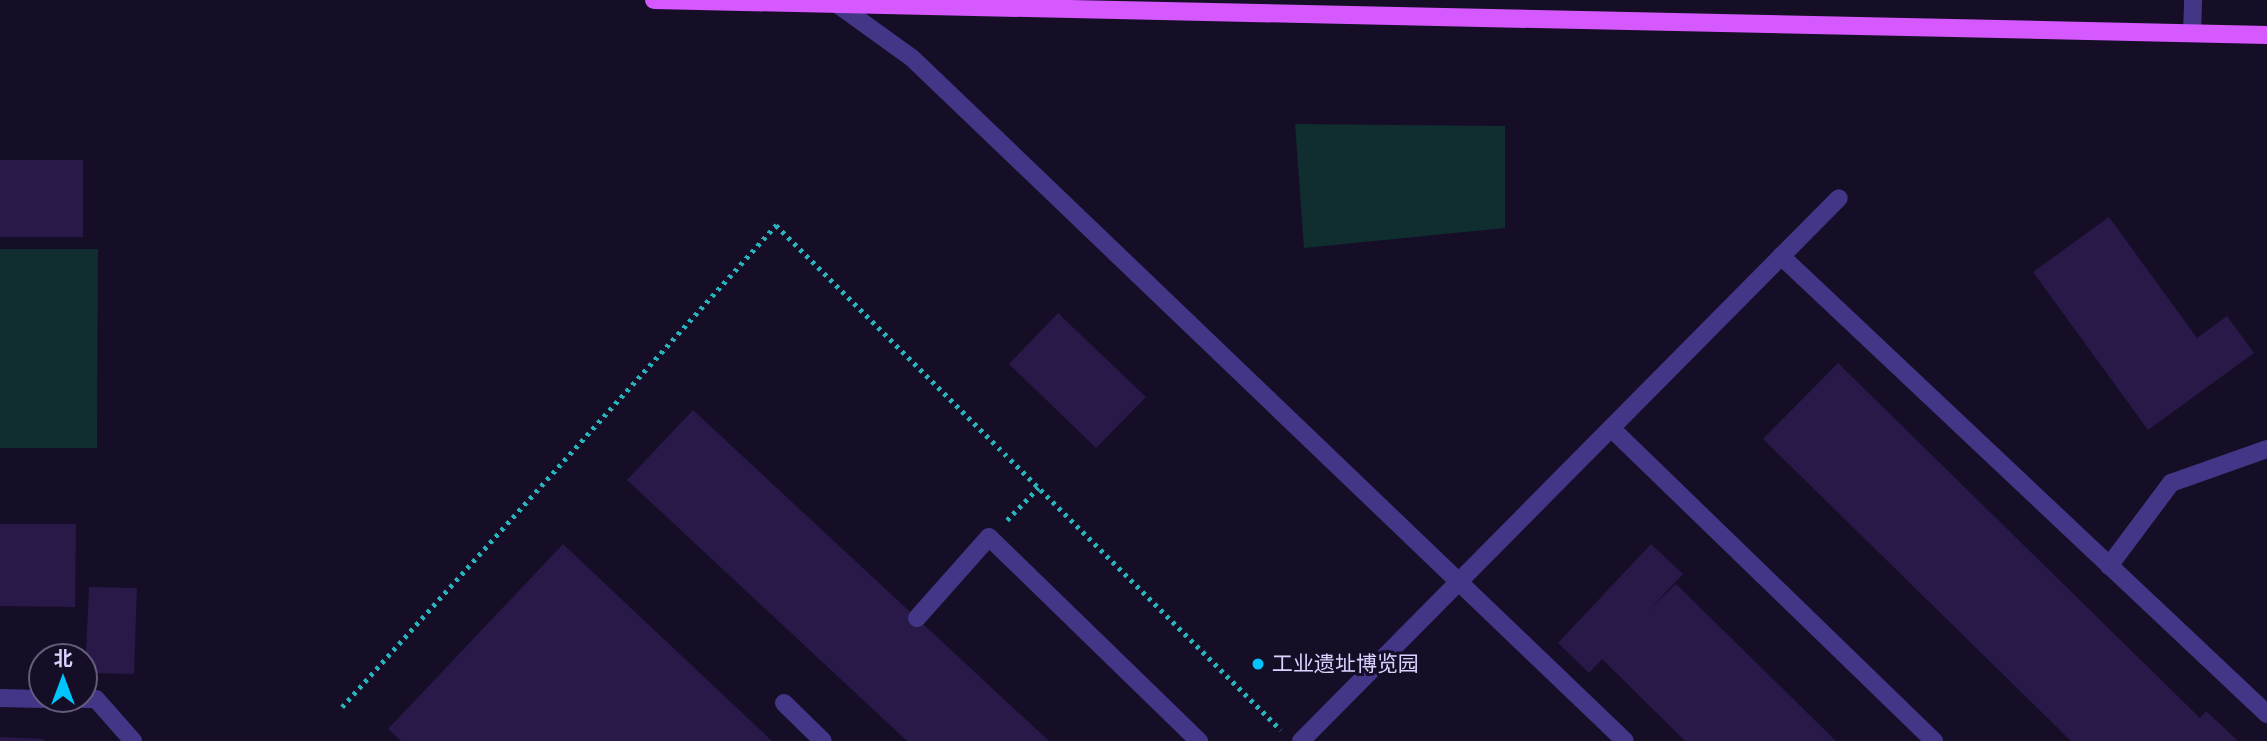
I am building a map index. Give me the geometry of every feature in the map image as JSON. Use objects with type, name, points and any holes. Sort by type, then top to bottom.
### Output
[{"type":"main road","points":[[654,0],[2267,35]]},
{"type":"lane","points":[[2192,33],[2193,0]]},
{"type":"lane","points":[[837,4],[912,58],[1625,741]]},
{"type":"lane","points":[[1301,741],[1839,198]]},
{"type":"lane","points":[[1781,256],[2267,714]]},
{"type":"lane","points":[[1611,428],[1934,741]]},
{"type":"lane","points":[[2109,566],[2171,483],[2267,449]]},
{"type":"lane","points":[[917,618],[989,537],[1199,741]]},
{"type":"lane","points":[[0,698],[28,699]]},
{"type":"lane","points":[[98,701],[133,741]]},
{"type":"lane","points":[[784,703],[824,741]]},
{"type":"path","points":[[342,707],[776,225],[1281,731]]},
{"type":"path","points":[[989,537],[1038,488]]},
{"type":"green space","points":[[1295,124],[1505,126],[1505,228],[1304,248]]},
{"type":"green space","points":[[0,249],[98,249],[97,448],[0,448]]},
{"type":"building","points":[[0,160],[83,160],[83,237],[0,237]]},
{"type":"building","points":[[2109,217],[2197,338],[2227,316],[2254,353],[2148,430],[2033,272]]},
{"type":"building","points":[[1058,313],[1146,397],[1096,448],[1009,364]]},
{"type":"building","points":[[1838,363],[2200,718],[2206,711],[2238,741],[2071,741],[1763,439]]},
{"type":"building","points":[[693,410],[1049,741],[907,741],[627,480]]},
{"type":"building","points":[[0,524],[76,524],[75,607],[0,606]]},
{"type":"building","points":[[563,544],[772,741],[401,741],[388,729]]},
{"type":"building","points":[[1651,544],[1683,574],[1649,610],[1676,584],[1836,741],[1685,741],[1602,659],[1589,673],[1558,643]]},
{"type":"building","points":[[89,587],[137,588],[134,674],[98,673],[98,643],[86,643]]},
{"type":"building","points":[[0,737],[44,739],[44,741],[0,741]]},
{"type":"place","name":"工业遗址博览园","points":[[1258,664]]}]
